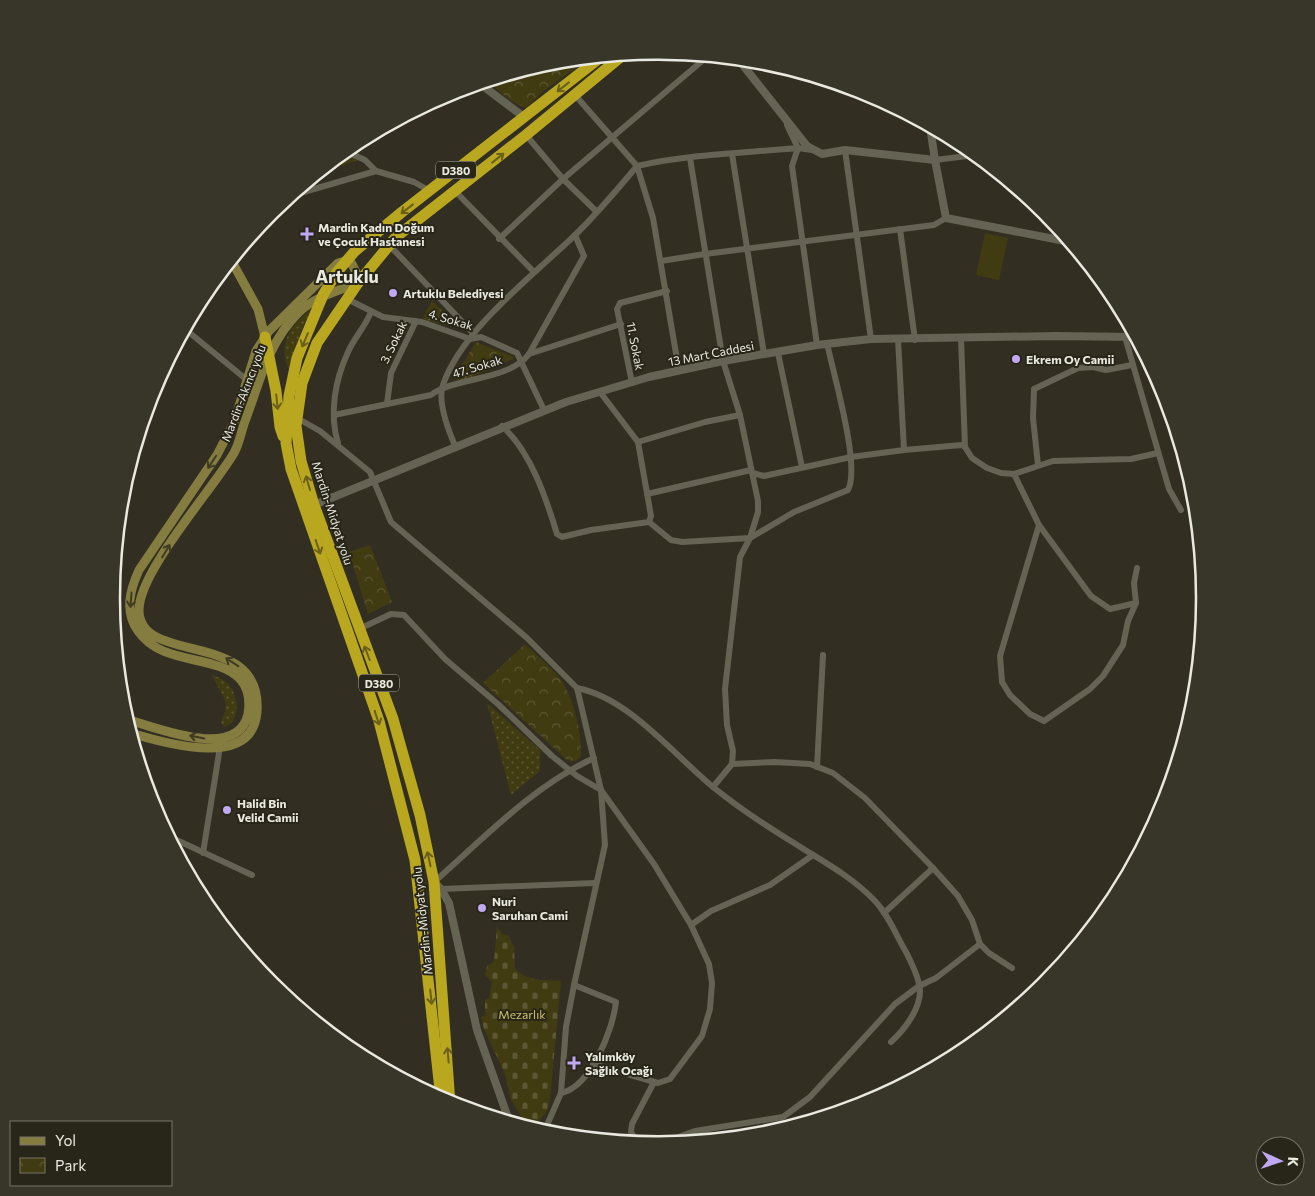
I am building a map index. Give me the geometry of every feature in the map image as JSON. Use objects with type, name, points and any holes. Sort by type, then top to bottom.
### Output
[{"type":"highway","name":"Mardin-Midyat yolu","points":[[449,1094],[437,885],[393,719],[358,629],[314,504],[301,461],[297,418],[302,384],[318,343],[358,283],[389,245],[615,62]]},
{"type":"highway","name":"Mardin-Midyat yolu","points":[[440,1090],[416,860],[379,722],[291,469],[286,442],[288,396],[297,358],[324,295],[342,262],[591,64]]},
{"type":"highway","points":[[265,337],[280,427],[286,442]]},
{"type":"main road","points":[[342,262],[352,264],[356,268],[358,283]]},
{"type":"main road","name":"Mardin-Akıncı yolu","points":[[134,721],[206,739],[225,739],[240,731],[247,718],[249,697],[240,680],[227,670],[166,653],[144,639],[133,623],[130,606],[132,589],[139,570],[217,454],[234,422],[256,352],[265,337],[342,262]]},
{"type":"main road","points":[[234,266],[258,309],[265,337]]},
{"type":"main road","name":"Mardin-Akıncı yolu","points":[[138,735],[190,749],[220,747],[233,744],[246,736],[254,725],[256,705],[252,683],[242,669],[230,659],[209,652],[178,647],[157,637],[143,624],[139,610],[145,586],[169,546],[234,452],[269,353],[298,312],[324,295],[358,283]]},
{"type":"street","points":[[500,239],[563,179],[701,62]]},
{"type":"street","points":[[745,67],[807,146],[822,154],[845,150],[932,159],[962,155]]},
{"type":"street","points":[[486,89],[524,117]]},
{"type":"street","points":[[575,95],[637,166],[653,218],[679,370]]},
{"type":"street","points":[[784,117],[798,148],[792,166],[801,242],[817,344]]},
{"type":"street","points":[[526,135],[563,179],[596,211]]},
{"type":"street","points":[[930,135],[932,159],[946,218]]},
{"type":"street","points":[[456,448],[446,425],[442,386],[472,336],[534,272],[575,235],[637,166],[690,158],[798,148],[816,151]]},
{"type":"street","points":[[845,150],[871,339]]},
{"type":"street","points":[[732,154],[764,354]]},
{"type":"street","points":[[353,155],[365,160],[376,171],[414,182],[430,191]]},
{"type":"street","points":[[690,158],[723,361],[740,415],[758,501],[750,538],[740,557],[725,689],[727,725],[734,751],[732,764],[713,787]]},
{"type":"street","points":[[306,191],[376,171]]},
{"type":"street","points":[[455,191],[534,272]]},
{"type":"street","points":[[661,261],[934,225],[946,218],[1059,240]]},
{"type":"street","points":[[900,229],[915,340]]},
{"type":"street","name":"47. Sokak","points":[[334,415],[431,394],[442,386],[455,386],[477,380],[522,362],[529,354],[584,256],[575,235]]},
{"type":"street","points":[[389,245],[472,336]]},
{"type":"street","name":"11. Sokak","points":[[632,383],[617,309],[620,303],[667,291]]},
{"type":"street","name":"4. Sokak","points":[[347,299],[371,312],[398,320],[416,321],[481,337],[517,353],[544,410]]},
{"type":"street","points":[[338,444],[334,429],[335,391],[348,352],[371,312]]},
{"type":"street","name":"3. Sokak","points":[[387,404],[391,373],[416,321]]},
{"type":"street","points":[[529,354],[621,324]]},
{"type":"street","points":[[190,333],[247,380]]},
{"type":"street","name":"13 Mart Caddesi","points":[[314,504],[456,448],[502,426],[544,410],[679,370],[778,353],[817,344],[871,339],[915,340],[1056,336],[1125,337]]},
{"type":"street","points":[[1125,337],[1169,489],[1181,510]]},
{"type":"street","points":[[961,338],[965,447],[972,458],[986,468],[1001,473],[1014,474],[1038,465],[1053,462],[1131,459],[1158,453]]},
{"type":"street","points":[[898,340],[904,450]]},
{"type":"street","points":[[502,426],[511,434],[542,488],[557,534],[562,537],[649,522],[671,540],[682,542],[750,538],[794,512],[848,490],[852,483],[851,457],[827,343]]},
{"type":"street","points":[[778,353],[802,467]]},
{"type":"street","points":[[1038,465],[1033,418],[1034,389],[1078,368],[1093,367],[1106,370],[1132,364]]},
{"type":"street","points":[[600,392],[638,442],[651,516],[649,522]]},
{"type":"street","points":[[638,442],[705,422],[740,415]]},
{"type":"street","points":[[297,418],[320,430],[370,472],[391,522],[527,638],[577,688],[601,790],[604,845],[566,1027],[561,1093],[547,1125]]},
{"type":"street","points":[[647,494],[752,471],[764,476],[851,457],[904,450],[965,447]]},
{"type":"street","points":[[1014,474],[1039,525],[1091,596],[1110,609],[1136,603]]},
{"type":"street","points":[[1039,525],[1000,656],[1002,682],[1010,695],[1030,714],[1044,720],[1090,689],[1103,676],[1123,645],[1128,622],[1136,603],[1134,583],[1137,568]]},
{"type":"street","points":[[358,629],[391,614],[404,615],[446,659],[568,770],[601,790],[654,864],[691,925],[709,964],[712,983],[710,1009],[702,1036],[670,1079],[658,1083],[593,1064]]},
{"type":"street","points":[[817,767],[823,655]]},
{"type":"street","points":[[577,688],[598,692],[646,726],[713,787],[770,829],[836,868],[874,900],[884,913],[910,961],[920,990],[917,1004],[904,1030],[891,1042]]},
{"type":"street","points":[[203,852],[220,747]]},
{"type":"street","points":[[437,885],[539,791],[568,770],[594,758]]},
{"type":"street","points":[[732,764],[775,762],[810,764],[833,773],[866,798],[958,896],[972,920],[980,944],[989,953],[1012,968]]},
{"type":"street","points":[[177,840],[252,874]]},
{"type":"street","points":[[691,925],[711,910],[770,885],[813,855]]},
{"type":"street","points":[[884,913],[932,868]]},
{"type":"street","points":[[437,885],[595,883]]},
{"type":"street","points":[[437,885],[449,903],[477,1030],[507,1114]]},
{"type":"street","points":[[683,1135],[695,1131],[782,1117],[810,1097],[895,1004],[919,986],[936,978],[980,944]]},
{"type":"street","points":[[561,1093],[580,1081],[593,1064],[601,1052],[615,1014],[616,1002],[574,985]]},
{"type":"street","points":[[633,1135],[631,1132],[632,1124],[654,1082]]},
{"type":"green space","points":[[578,66],[543,91],[526,108],[511,101],[493,86],[518,78]]},
{"type":"green space","points":[[351,157],[358,160],[335,168]]},
{"type":"green space","points":[[985,233],[1008,238],[999,280],[976,275]]},
{"type":"green space","points":[[432,301],[460,327],[425,320],[423,317]]},
{"type":"green space","points":[[312,309],[302,329],[289,369],[284,351],[288,335],[298,321]]},
{"type":"green space","points":[[476,342],[514,357],[460,382],[454,378]]},
{"type":"green space","points":[[370,545],[392,602],[368,614],[349,552]]},
{"type":"green space","points":[[525,644],[555,673],[567,690],[579,730],[580,758],[575,761],[567,760],[483,683]]},
{"type":"green space","points":[[212,674],[229,685],[235,696],[236,715],[230,724],[224,727],[221,722],[226,707],[224,697]]},
{"type":"green space","points":[[487,703],[540,750],[540,771],[511,795]]},
{"type":"green space","name":"Mezarlık","points":[[497,926],[502,934],[508,935],[514,947],[515,969],[531,978],[561,981],[550,1099],[547,1111],[538,1122],[523,1119],[511,1100],[505,1074],[484,1029],[481,1017],[485,1016],[485,1000],[489,998],[492,982],[485,975],[487,966],[494,962]]},
{"type":"place","name":"Mardin Kadın Doğum ve Çocuk Hastanesi","points":[[307,234]]},
{"type":"place","name":"Artuklu Belediyesi","points":[[393,293]]},
{"type":"place","name":"Ekrem Oy Camii","points":[[1016,359]]},
{"type":"place","name":"Halid Bin Velid Camii","points":[[227,810]]},
{"type":"place","name":"Nuri Saruhan Cami","points":[[482,908]]},
{"type":"place","name":"Yalımköy Sağlık Ocağı","points":[[574,1063]]},
{"type":"district","name":"Artuklu","points":[[347,276]]}]
